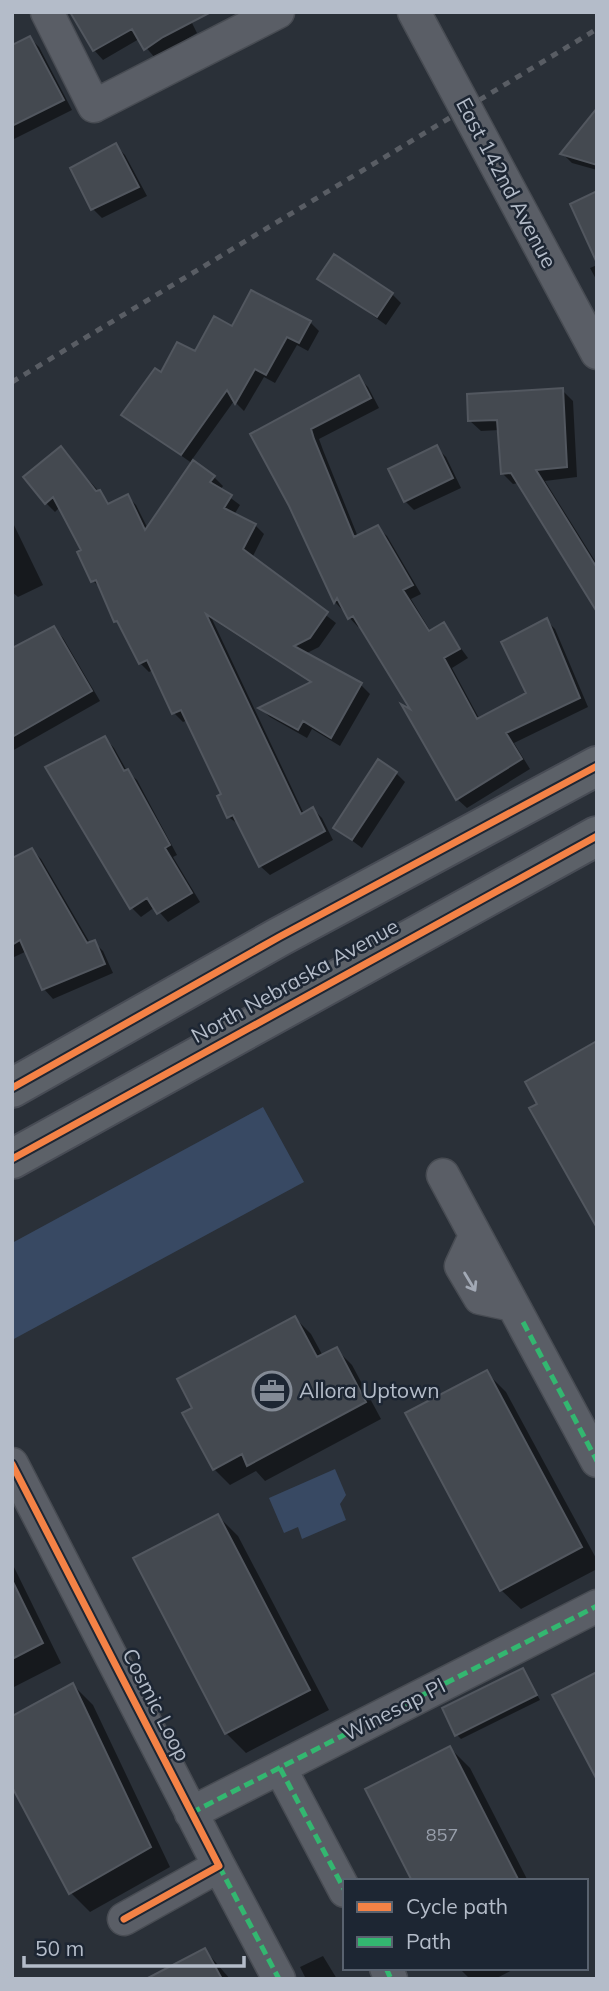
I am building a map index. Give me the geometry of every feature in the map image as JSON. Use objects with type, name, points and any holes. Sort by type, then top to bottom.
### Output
[{"type":"main road","points":[[12,1088],[279,937],[597,766]]},
{"type":"main road","name":"North Nebraska Avenue","points":[[12,1159],[597,836]]},
{"type":"street","points":[[47,12],[94,106],[278,12]]},
{"type":"street","name":"East 142nd Avenue","points":[[414,12],[597,353]]},
{"type":"street","points":[[443,1175],[475,1236],[461,1266],[480,1298],[513,1305],[597,1461]]},
{"type":"street","name":"Cosmic Loop","points":[[12,1464],[279,1979]]},
{"type":"street","name":"Winesap Pl","points":[[191,1813],[597,1606]]},
{"type":"street","points":[[280,1768],[343,1887]]},
{"type":"street","points":[[124,1919],[219,1866]]},
{"type":"water","points":[[263,1107],[304,1182],[12,1340],[12,1243]]},
{"type":"water","points":[[335,1469],[346,1495],[340,1504],[346,1520],[302,1539],[298,1527],[284,1533],[269,1498]]},
{"type":"building","points":[[70,12],[211,12],[144,50],[132,29],[93,51]]},
{"type":"building","points":[[30,36],[64,100],[12,126],[12,45]]},
{"type":"building","points":[[597,108],[597,165],[560,154]]},
{"type":"building","points":[[116,143],[139,187],[91,210],[70,168]]},
{"type":"building","points":[[597,191],[597,263],[570,204]]},
{"type":"building","points":[[334,254],[393,293],[377,317],[317,279]]},
{"type":"building","points":[[251,290],[311,321],[299,343],[287,337],[266,375],[255,369],[235,404],[227,390],[181,455],[121,415],[155,368],[161,372],[177,342],[195,351],[214,316],[232,326]]},
{"type":"building","points":[[359,375],[371,398],[311,429],[314,439],[354,537],[378,525],[413,585],[403,590],[429,631],[444,622],[460,649],[444,658],[477,719],[526,693],[501,642],[547,618],[580,698],[506,733],[522,759],[456,800],[401,704],[410,709],[353,616],[348,619],[337,598],[334,603],[289,506],[250,434]]},
{"type":"building","points":[[563,388],[567,467],[536,470],[597,568],[597,612],[511,473],[501,474],[497,420],[468,421],[467,394]]},
{"type":"building","points":[[437,445],[453,478],[404,502],[388,469]]},
{"type":"building","points":[[61,446],[96,491],[100,490],[108,504],[128,494],[145,530],[193,460],[215,476],[210,482],[232,495],[224,508],[256,524],[243,549],[328,612],[310,638],[294,646],[362,683],[331,738],[303,721],[298,730],[258,708],[311,682],[206,614],[301,814],[313,807],[325,831],[259,867],[233,815],[227,818],[217,796],[221,794],[181,710],[172,714],[147,660],[139,664],[117,621],[114,622],[96,580],[91,582],[77,552],[81,550],[53,497],[45,504],[23,477]]},
{"type":"building","points":[[54,626],[92,691],[12,737],[12,648]]},
{"type":"building","points":[[105,736],[124,771],[128,769],[170,845],[165,848],[192,893],[157,914],[147,898],[130,909],[45,767]]},
{"type":"building","points":[[378,759],[397,772],[352,840],[333,828]]},
{"type":"building","points":[[32,848],[87,943],[95,940],[105,964],[42,990],[20,940],[12,945],[12,858]]},
{"type":"building","points":[[597,1041],[597,1228],[529,1108],[537,1104],[525,1082]]},
{"type":"building","name":"Allora Uptown","points":[[295,1316],[317,1357],[337,1347],[366,1402],[247,1466],[242,1454],[213,1470],[182,1413],[192,1408],[177,1379]]},
{"type":"building","points":[[487,1370],[582,1547],[500,1591],[405,1413]]},
{"type":"building","points":[[218,1514],[310,1690],[225,1734],[133,1558]]},
{"type":"building","points":[[12,1580],[43,1643],[12,1659]]},
{"type":"building","points":[[523,1668],[537,1695],[455,1736],[442,1708]]},
{"type":"building","points":[[597,1672],[597,1780],[552,1695]]},
{"type":"building","points":[[73,1683],[151,1847],[69,1894],[12,1787],[12,1716]]},
{"type":"building","points":[[450,1746],[518,1879],[411,1879],[365,1789]]},
{"type":"building","points":[[205,1948],[222,1979],[146,1979]]},
{"type":"railway","points":[[12,382],[597,29]]},
{"type":"marked path","points":[[523,1322],[597,1461]]},
{"type":"marked path","points":[[191,1813],[597,1606]]},
{"type":"marked path","points":[[280,1768],[343,1887]]},
{"type":"marked path","points":[[219,1866],[279,1979]]},
{"type":"marked path","points":[[387,1970],[391,1979]]},
{"type":"cycle path","points":[[12,1088],[279,937],[597,766]]},
{"type":"cycle path","points":[[12,1159],[597,836]]},
{"type":"cycle path","points":[[12,1464],[219,1866],[124,1919]]},
{"type":"place","name":"Allora Uptown","points":[[272,1391]]}]
